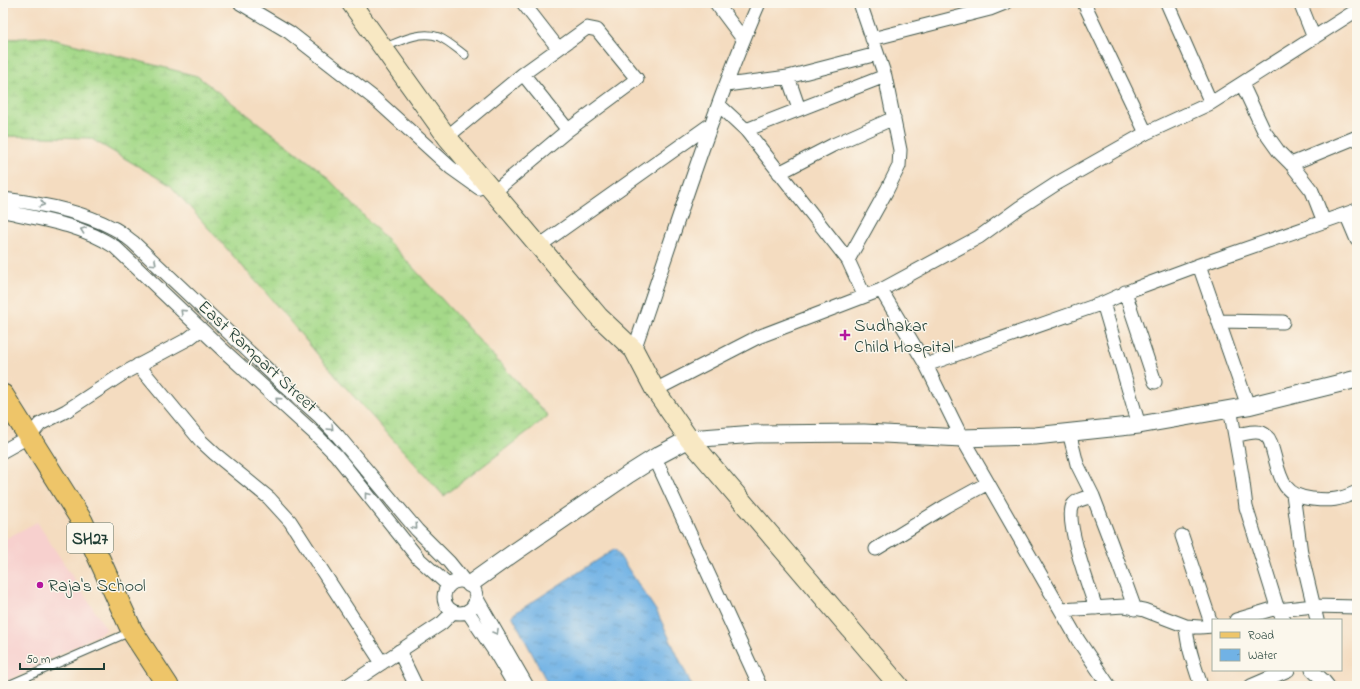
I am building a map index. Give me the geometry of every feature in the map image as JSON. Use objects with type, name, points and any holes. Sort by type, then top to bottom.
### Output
[{"type":"main road","points":[[351,3],[447,137],[598,317],[634,350],[655,390],[689,439],[899,686]]},
{"type":"main road","name":"SH27","points":[[3,395],[82,521],[132,631],[168,686]]},
{"type":"street","points":[[240,3],[289,32],[356,84],[451,168],[471,184],[479,188],[490,187],[637,79],[597,30],[587,28],[523,74],[447,137]]},
{"type":"street","points":[[523,3],[558,48]]},
{"type":"street","points":[[716,3],[744,39]]},
{"type":"street","points":[[634,350],[711,124],[759,3]]},
{"type":"street","points":[[848,260],[899,166],[900,150],[885,76],[860,3]]},
{"type":"street","points":[[872,39],[990,9],[1005,3]]},
{"type":"street","points":[[1084,3],[1146,134]]},
{"type":"street","points":[[1167,3],[1211,103]]},
{"type":"street","points":[[1300,3],[1314,38]]},
{"type":"street","points":[[655,390],[758,337],[864,295],[881,290],[979,237],[1019,208],[1056,184],[1146,134],[1211,103],[1357,10]]},
{"type":"street","points":[[726,86],[788,77],[877,54]]},
{"type":"street","points":[[523,74],[568,130]]},
{"type":"street","points":[[746,130],[885,76]]},
{"type":"street","points":[[788,77],[799,109]]},
{"type":"street","points":[[1242,84],[1264,130],[1279,152],[1291,164],[1312,191],[1324,222]]},
{"type":"street","points":[[719,106],[746,130],[848,260],[864,295]]},
{"type":"street","points":[[780,173],[833,145],[894,118]]},
{"type":"street","points":[[539,246],[711,124]]},
{"type":"street","points":[[1291,164],[1357,137]]},
{"type":"street","points":[[3,199],[36,203],[91,218],[114,228],[133,242],[278,380],[320,417],[338,436],[417,530],[449,562],[471,588],[527,686]]},
{"type":"street","name":"East Rampart Street","points":[[3,210],[81,229],[101,238],[115,247],[336,455],[418,558],[449,586]]},
{"type":"street","points":[[926,365],[1103,303],[1125,292],[1351,212],[1357,240]]},
{"type":"street","points":[[1199,265],[1248,406]]},
{"type":"street","points":[[881,290],[926,365],[962,438],[1078,640],[1109,686]]},
{"type":"street","points":[[1125,292],[1155,382]]},
{"type":"street","points":[[1103,303],[1140,425]]},
{"type":"street","points":[[1218,320],[1283,322]]},
{"type":"street","points":[[3,451],[30,436],[40,424],[66,410],[138,365],[188,339],[201,329]]},
{"type":"street","points":[[138,365],[201,441],[278,506],[290,521],[382,663]]},
{"type":"street","points":[[471,588],[512,554],[655,458],[689,439],[755,434],[856,433],[962,438],[1035,436],[1140,425],[1248,406],[1357,379]]},
{"type":"street","points":[[1230,408],[1246,507],[1281,615]]},
{"type":"street","points":[[1069,432],[1077,464],[1092,496],[1135,609]]},
{"type":"street","points":[[1235,436],[1253,432],[1262,433],[1270,439],[1279,471],[1286,488],[1293,494],[1303,498],[1330,501],[1357,492]]},
{"type":"street","points":[[655,458],[760,686]]},
{"type":"street","points":[[876,549],[946,506],[988,483]]},
{"type":"street","points":[[1293,494],[1301,553],[1317,619]]},
{"type":"street","points":[[1092,496],[1078,501],[1073,505],[1071,513],[1072,529],[1096,608]]},
{"type":"street","points":[[1182,536],[1212,623]]},
{"type":"street","points":[[459,581],[471,588],[472,609],[468,612],[457,614],[448,609],[444,600],[444,594],[449,586],[459,581]]},
{"type":"street","points":[[1061,610],[1124,606],[1144,610],[1186,626],[1212,626]]},
{"type":"street","points":[[1281,615],[1314,606],[1357,607]]},
{"type":"street","points":[[1239,619],[1273,609],[1281,615]]},
{"type":"street","points":[[346,686],[442,623],[453,612]]},
{"type":"street","points":[[468,612],[495,652],[515,686]]},
{"type":"street","points":[[1186,626],[1191,656],[1201,686]]},
{"type":"street","points":[[399,651],[416,686]]},
{"type":"street","points":[[1251,686],[1275,682],[1287,671]]},
{"type":"street","points":[[1313,671],[1328,686]]},
{"type":"lane","points":[[383,48],[414,37],[431,35],[444,40],[465,55]]},
{"type":"lane","points":[[6,686],[132,631]]},
{"type":"shaded area","name":"Raja's School","points":[[37,522],[107,630],[3,683],[3,540]]},
{"type":"green space","points":[[45,37],[197,76],[321,171],[407,261],[548,416],[444,496],[339,380],[267,294],[170,185],[90,138],[3,136],[3,39]]},
{"type":"water","points":[[615,549],[657,612],[692,686],[549,686],[512,615]]},
{"type":"place","name":"Sudhakar Child Hospital","points":[[845,335]]},
{"type":"place","name":"Raja's School","points":[[40,585]]}]
